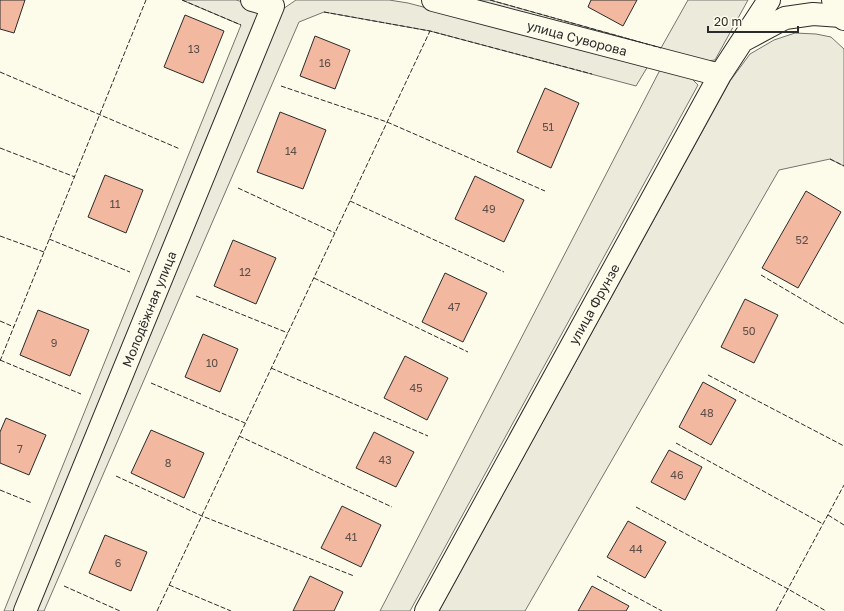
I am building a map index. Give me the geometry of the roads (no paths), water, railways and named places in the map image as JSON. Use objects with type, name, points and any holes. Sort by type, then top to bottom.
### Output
[{"type":"street","points":[[252,0],[278,3]]},
{"type":"street","name":"улица Суворова","points":[[433,0],[720,75]]},
{"type":"street","name":"улица Фрунзе","points":[[426,611],[720,75],[769,0]]},
{"type":"street","name":"Молодёжная улица","points":[[25,611],[278,3]]},
{"type":"street","points":[[741,42],[785,18],[839,12]]}]
